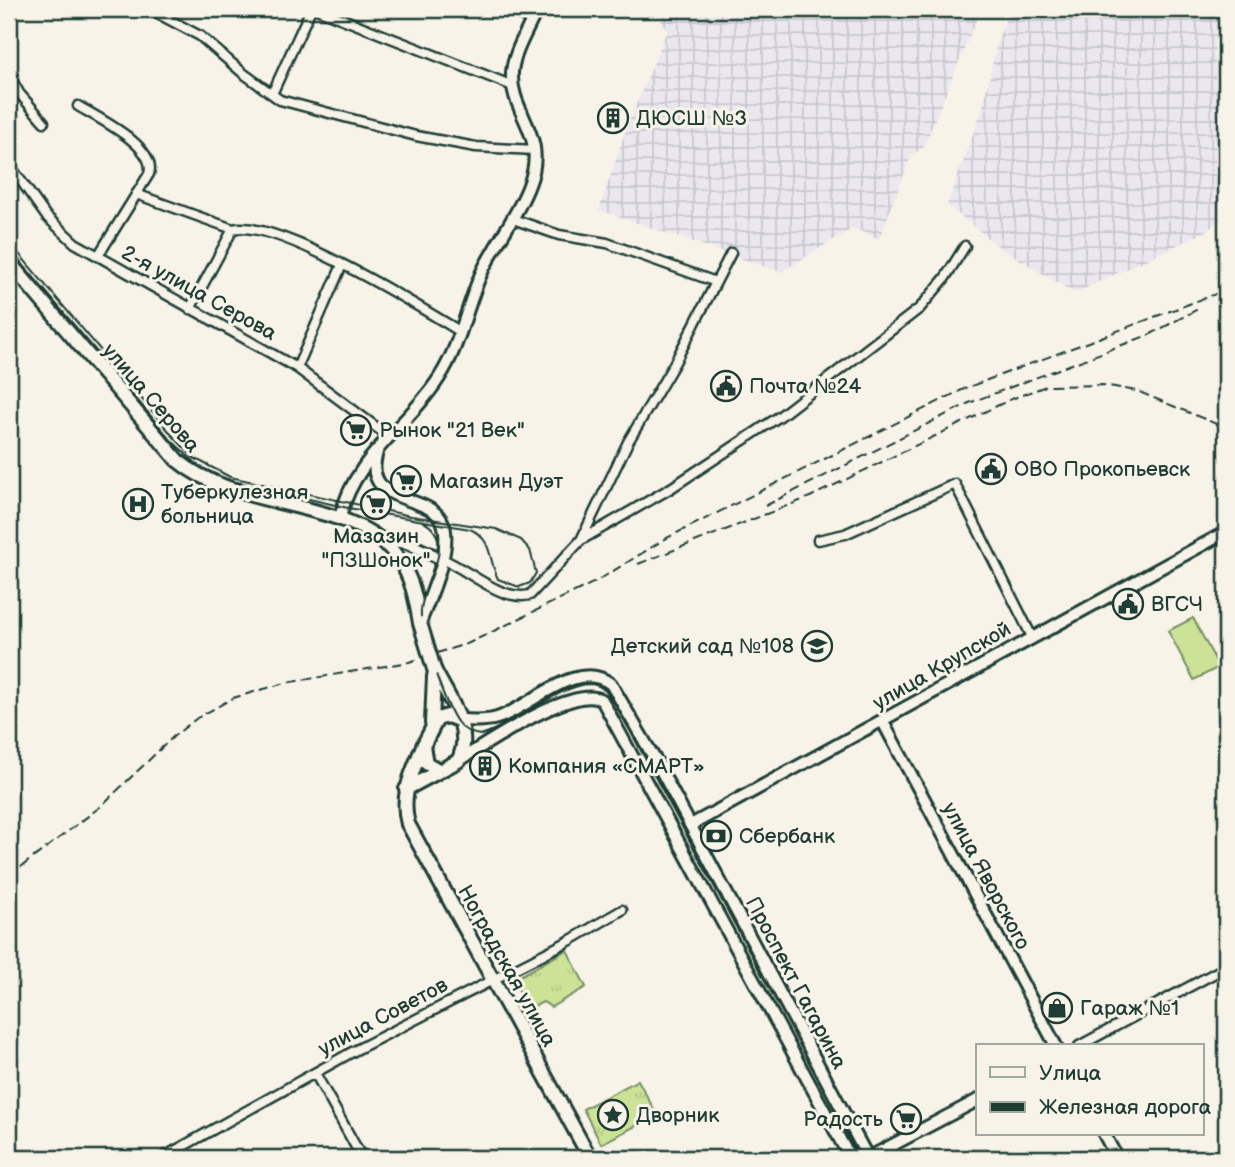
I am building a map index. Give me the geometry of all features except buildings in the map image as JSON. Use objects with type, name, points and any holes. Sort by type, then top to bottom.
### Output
[{"type":"main road","points":[[340,518],[350,484],[379,446],[425,399],[441,375],[461,332],[483,270],[513,219],[529,185],[535,150],[513,86],[512,71],[534,14]]},
{"type":"main road","name":"улица Серова","points":[[9,262],[159,441],[187,469],[220,487],[340,518],[364,528],[380,539]]},
{"type":"main road","points":[[379,446],[374,471],[383,486],[435,514],[443,523],[442,559],[420,623]]},
{"type":"main road","name":"улица Крупской","points":[[691,825],[1226,532]]},
{"type":"main road","points":[[380,539],[407,543],[442,559]]},
{"type":"main road","points":[[380,539],[395,553],[407,573],[433,669],[436,696],[432,723],[406,789]]},
{"type":"main road","points":[[433,669],[465,733],[458,761]]},
{"type":"main road","points":[[432,723],[445,716],[459,720],[495,719],[565,682],[583,676],[600,677],[618,691],[691,825]]},
{"type":"main road","points":[[406,789],[568,699],[596,697],[606,704],[676,833]]},
{"type":"main road","name":"улица Яворского","points":[[883,722],[1055,1044]]},
{"type":"main road","points":[[423,746],[426,764],[440,771]]},
{"type":"main road","name":"Ноградская улица","points":[[406,789],[404,810],[408,824],[590,1158]]},
{"type":"main road","name":"Проспект Гагарина","points":[[691,825],[868,1158]]},
{"type":"main road","name":"Проспект Гагарина","points":[[676,833],[850,1158]]},
{"type":"main road","points":[[868,1158],[976,1101]]},
{"type":"main road","points":[[1105,1136],[1117,1158]]},
{"type":"street","points":[[149,9],[200,36],[280,100],[416,136],[476,147],[535,150]]},
{"type":"street","points":[[272,94],[312,9]]},
{"type":"street","points":[[317,9],[513,86]]},
{"type":"street","points":[[506,9],[534,14]]},
{"type":"street","points":[[9,75],[19,93],[44,122]]},
{"type":"street","points":[[78,106],[123,134],[148,156],[150,170],[98,256]]},
{"type":"street","name":"2-я улица Серова","points":[[9,164],[50,221],[75,243],[298,368],[388,436]]},
{"type":"street","points":[[136,194],[233,229],[242,226],[331,257],[398,293],[461,332]]},
{"type":"street","points":[[513,219],[559,235],[607,243],[716,282]]},
{"type":"street","points":[[190,309],[233,229]]},
{"type":"street","points":[[581,540],[671,488],[780,416],[920,307],[945,278],[965,246]]},
{"type":"street","points":[[442,559],[505,593],[521,597],[535,591],[581,540],[628,442],[674,364],[731,253]]},
{"type":"street","points":[[298,368],[342,265]]},
{"type":"street","points":[[818,540],[845,534],[956,484],[1032,637]]},
{"type":"street","name":"улица Крупской","points":[[676,833],[691,825]]},
{"type":"street","name":"улица Советов","points":[[162,1158],[315,1073],[569,941],[622,910]]},
{"type":"street","points":[[1083,1044],[1226,967]]},
{"type":"street","points":[[315,1073],[362,1158]]},
{"type":"shaded area","points":[[655,9],[981,9],[923,148],[912,154],[879,239],[853,228],[781,272],[599,210],[628,124],[667,31]]},
{"type":"shaded area","points":[[1010,9],[1226,9],[1226,213],[1207,231],[1075,293],[999,247],[947,205],[982,110],[998,39]]},
{"type":"green space","points":[[1193,618],[1219,667],[1194,680],[1168,631]]},
{"type":"green space","points":[[567,950],[586,987],[551,1007],[543,1002],[529,1009],[513,980]]},
{"type":"green space","points":[[638,1080],[657,1115],[601,1144],[583,1109]]},
{"type":"tram line","points":[[9,242],[194,458],[230,477],[411,516],[496,529],[521,540],[530,550],[536,573],[530,583],[519,587],[498,579],[483,538],[470,529],[348,508],[228,480],[200,467],[171,440],[9,248]]},
{"type":"tram line","points":[[422,521],[434,531],[439,547],[422,602],[421,620],[434,668],[446,701],[458,723],[468,732],[481,735],[577,686],[593,684],[612,697],[861,1158]]},
{"type":"railway","points":[[9,876],[100,807],[174,736],[197,718],[233,698],[285,683],[409,662],[469,643],[597,581],[665,539],[966,388],[1226,290]]},
{"type":"railway","points":[[765,506],[969,403],[1151,334],[1198,309]]},
{"type":"railway","points":[[638,564],[810,497],[1009,400],[1046,386],[1103,385],[1137,391],[1226,428]]},
{"type":"place","name":"ДЮСШ №3","points":[[613,118]]},
{"type":"place","name":"Почта №24","points":[[726,386]]},
{"type":"place","name":"Рынок \"21 Век\"","points":[[356,430]]},
{"type":"place","name":"ОВО Прокопьевск","points":[[991,469]]},
{"type":"place","name":"Магазин Дуэт","points":[[406,481]]},
{"type":"place","name":"Туберкулезная больница","points":[[138,504]]},
{"type":"place","name":"Мазазин \"ПЗШонок\"","points":[[376,504]]},
{"type":"place","name":"ВГСЧ","points":[[1128,604]]},
{"type":"place","name":"Детский сад №108","points":[[817,646]]},
{"type":"place","name":"Компания «СМАРТ»","points":[[485,766]]},
{"type":"place","name":"Сбербанк","points":[[716,836]]},
{"type":"place","name":"Гараж №1","points":[[1057,1008]]},
{"type":"place","name":"Дворник","points":[[613,1115]]},
{"type":"place","name":"Радость","points":[[906,1119]]}]
